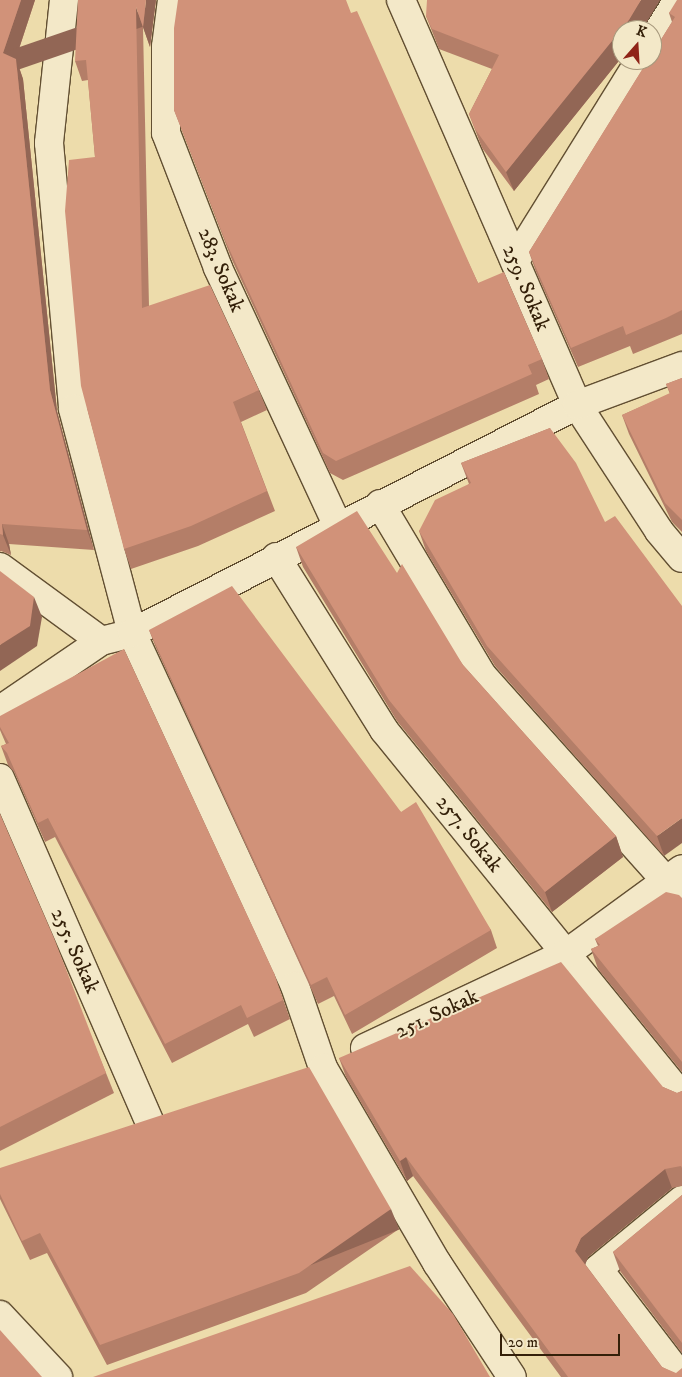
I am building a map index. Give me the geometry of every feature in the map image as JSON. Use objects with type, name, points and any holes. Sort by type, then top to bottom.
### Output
[{"type":"street","points":[[64,0],[49,143],[73,409],[132,633],[295,986],[323,1068],[438,1263],[512,1377]]},
{"type":"street","name":"283. Sokak","points":[[172,0],[166,47],[166,133],[218,268],[338,526]]},
{"type":"street","name":"259. Sokak","points":[[402,0],[577,405],[659,531],[682,558]]},
{"type":"street","points":[[662,25],[678,0]]},
{"type":"street","points":[[515,261],[634,70]]},
{"type":"street","points":[[0,710],[101,641],[132,633],[276,557],[577,405],[682,366]]},
{"type":"street","points":[[380,504],[482,675],[677,884]]},
{"type":"street","name":"257. Sokak","points":[[276,557],[384,730],[682,1096]]},
{"type":"street","points":[[0,567],[101,641]]},
{"type":"street","name":"255. Sokak","points":[[0,778],[151,1124]]},
{"type":"street","name":"251. Sokak","points":[[296,1077],[323,1068],[567,953],[677,884]]},
{"type":"street","points":[[123,1134],[178,1116]]},
{"type":"street","points":[[681,1377],[598,1269],[682,1200]]},
{"type":"street","points":[[409,1273],[438,1263]]},
{"type":"street","points":[[4,1328],[58,1377]]},
{"type":"building","points":[[0,0],[21,0],[3,53],[16,59],[50,390],[87,530],[2,524],[3,535],[0,534]]},
{"type":"building","points":[[78,0],[146,0],[143,27],[136,7],[142,308],[210,285],[259,390],[233,402],[267,491],[191,526],[124,549],[81,386],[65,211],[69,160],[95,157],[86,60],[75,61]]},
{"type":"building","points":[[178,0],[346,0],[351,13],[357,11],[478,283],[504,272],[542,359],[528,365],[532,374],[336,461],[323,453],[225,240],[174,110],[174,28]]},
{"type":"building","points":[[427,0],[641,0],[629,20],[612,20],[612,41],[506,172],[475,129],[469,114],[499,55],[432,29],[426,16]]},
{"type":"building","points":[[677,0],[682,0],[682,310],[626,335],[623,326],[571,348],[529,252],[642,70],[662,70],[662,38],[675,17],[669,13]]},
{"type":"building","points":[[682,378],[682,520],[665,503],[622,415],[670,393],[666,384]]},
{"type":"building","points":[[550,428],[576,463],[605,522],[615,516],[682,606],[682,818],[657,836],[487,646],[419,531],[435,500],[471,483],[461,463]]},
{"type":"building","points":[[357,511],[397,573],[402,564],[463,665],[616,836],[545,892],[389,700],[296,547]]},
{"type":"building","points":[[0,571],[34,597],[30,626],[0,645]]},
{"type":"building","points":[[232,586],[401,812],[416,802],[491,930],[345,1015],[327,977],[311,985],[149,630]]},
{"type":"building","points":[[124,649],[274,973],[283,1000],[247,1018],[241,1005],[165,1044],[48,818],[38,823],[7,753],[1,746],[9,743],[0,727],[0,716]]},
{"type":"building","points":[[0,814],[54,938],[106,1073],[0,1127]]},
{"type":"building","points":[[666,892],[679,895],[682,898],[682,1062],[591,949],[600,945],[595,939]]},
{"type":"building","points":[[561,962],[663,1087],[677,1093],[682,1091],[682,1168],[681,1166],[665,1169],[581,1238],[575,1251],[662,1367],[676,1373],[682,1368],[682,1377],[568,1377],[406,1157],[400,1161],[339,1058]]},
{"type":"building","points":[[309,1067],[391,1209],[299,1273],[100,1345],[40,1233],[22,1241],[0,1194],[0,1168]]},
{"type":"building","points":[[682,1195],[682,1343],[613,1252]]},
{"type":"building","points":[[410,1266],[453,1314],[490,1377],[93,1377]]},
{"type":"building","points":[[0,1330],[42,1377],[0,1377]]}]
